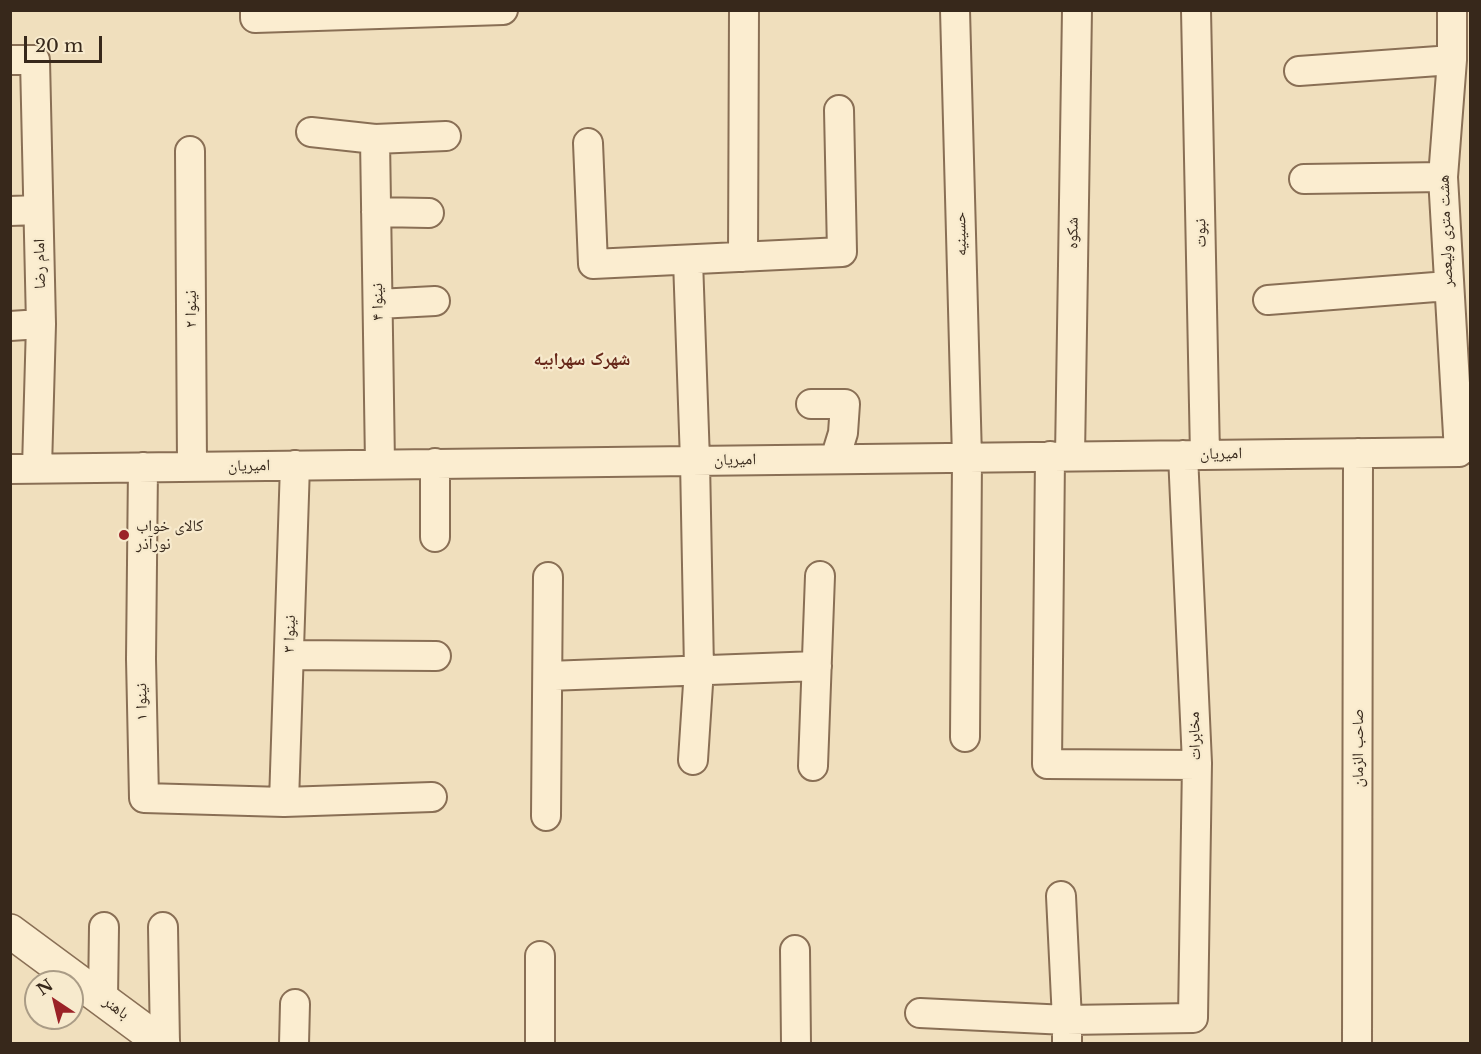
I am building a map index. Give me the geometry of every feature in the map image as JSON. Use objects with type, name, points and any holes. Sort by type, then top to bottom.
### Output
[{"type":"street","points":[[255,14],[503,10]]},
{"type":"street","points":[[742,257],[744,10]]},
{"type":"street","name":"حسینیه","points":[[956,10],[967,458],[965,737]]},
{"type":"street","name":"شکوه","points":[[1077,10],[1047,764],[1197,765]]},
{"type":"street","name":"نبوت","points":[[1194,455],[1196,10]]},
{"type":"street","name":"هشت متری ولیعصر","points":[[1452,10],[1452,60],[1443,177],[1459,452]]},
{"type":"street","name":"امام رضا","points":[[23,60],[24,211],[41,324],[24,468]]},
{"type":"street","points":[[1299,71],[1452,60]]},
{"type":"street","points":[[588,143],[593,264],[842,252],[839,110]]},
{"type":"street","points":[[311,132],[375,139],[446,136]]},
{"type":"street","name":"نینوا ۴","points":[[375,139],[380,464]]},
{"type":"street","name":"نینوا ۲","points":[[190,151],[192,466]]},
{"type":"street","points":[[1304,179],[1443,177]]},
{"type":"street","points":[[376,212],[429,213]]},
{"type":"street","points":[[688,260],[699,669],[693,760]]},
{"type":"street","points":[[1268,300],[1448,286]]},
{"type":"street","points":[[378,304],[435,301]]},
{"type":"street","points":[[10,326],[41,324]]},
{"type":"street","points":[[811,404],[845,404],[843,433],[836,459]]},
{"type":"street","name":"امیریان","points":[[24,468],[1459,452]]},
{"type":"street","name":"صاحب الزمان","points":[[1357,1044],[1358,453]]},
{"type":"street","name":"مخابرات","points":[[1067,1032],[1193,1018],[1197,765],[1194,455]]},
{"type":"street","points":[[435,463],[435,537]]},
{"type":"street","name":"نینوا ۳","points":[[284,802],[295,465]]},
{"type":"street","name":"نینوا ۱","points":[[143,467],[141,659],[144,798],[284,802]]},
{"type":"street","points":[[813,766],[820,576]]},
{"type":"street","points":[[546,816],[548,578]]},
{"type":"street","points":[[289,656],[436,656]]},
{"type":"street","points":[[548,676],[816,666]]},
{"type":"street","points":[[284,802],[432,797]]},
{"type":"street","points":[[920,1013],[1067,1032],[1061,896]]},
{"type":"street","points":[[103,998],[104,927]]},
{"type":"street","points":[[163,927],[164,1044]]},
{"type":"street","name":"باهنر","points":[[10,931],[164,1044]]},
{"type":"street","points":[[795,950],[796,1044]]},
{"type":"street","points":[[540,956],[540,1044]]},
{"type":"street","points":[[294,1044],[295,1004]]},
{"type":"place","name":"کالای خواب نورآذر","points":[[124,535]]},
{"type":"district","name":"شهرک سهرابیه","points":[[582,360]]}]
